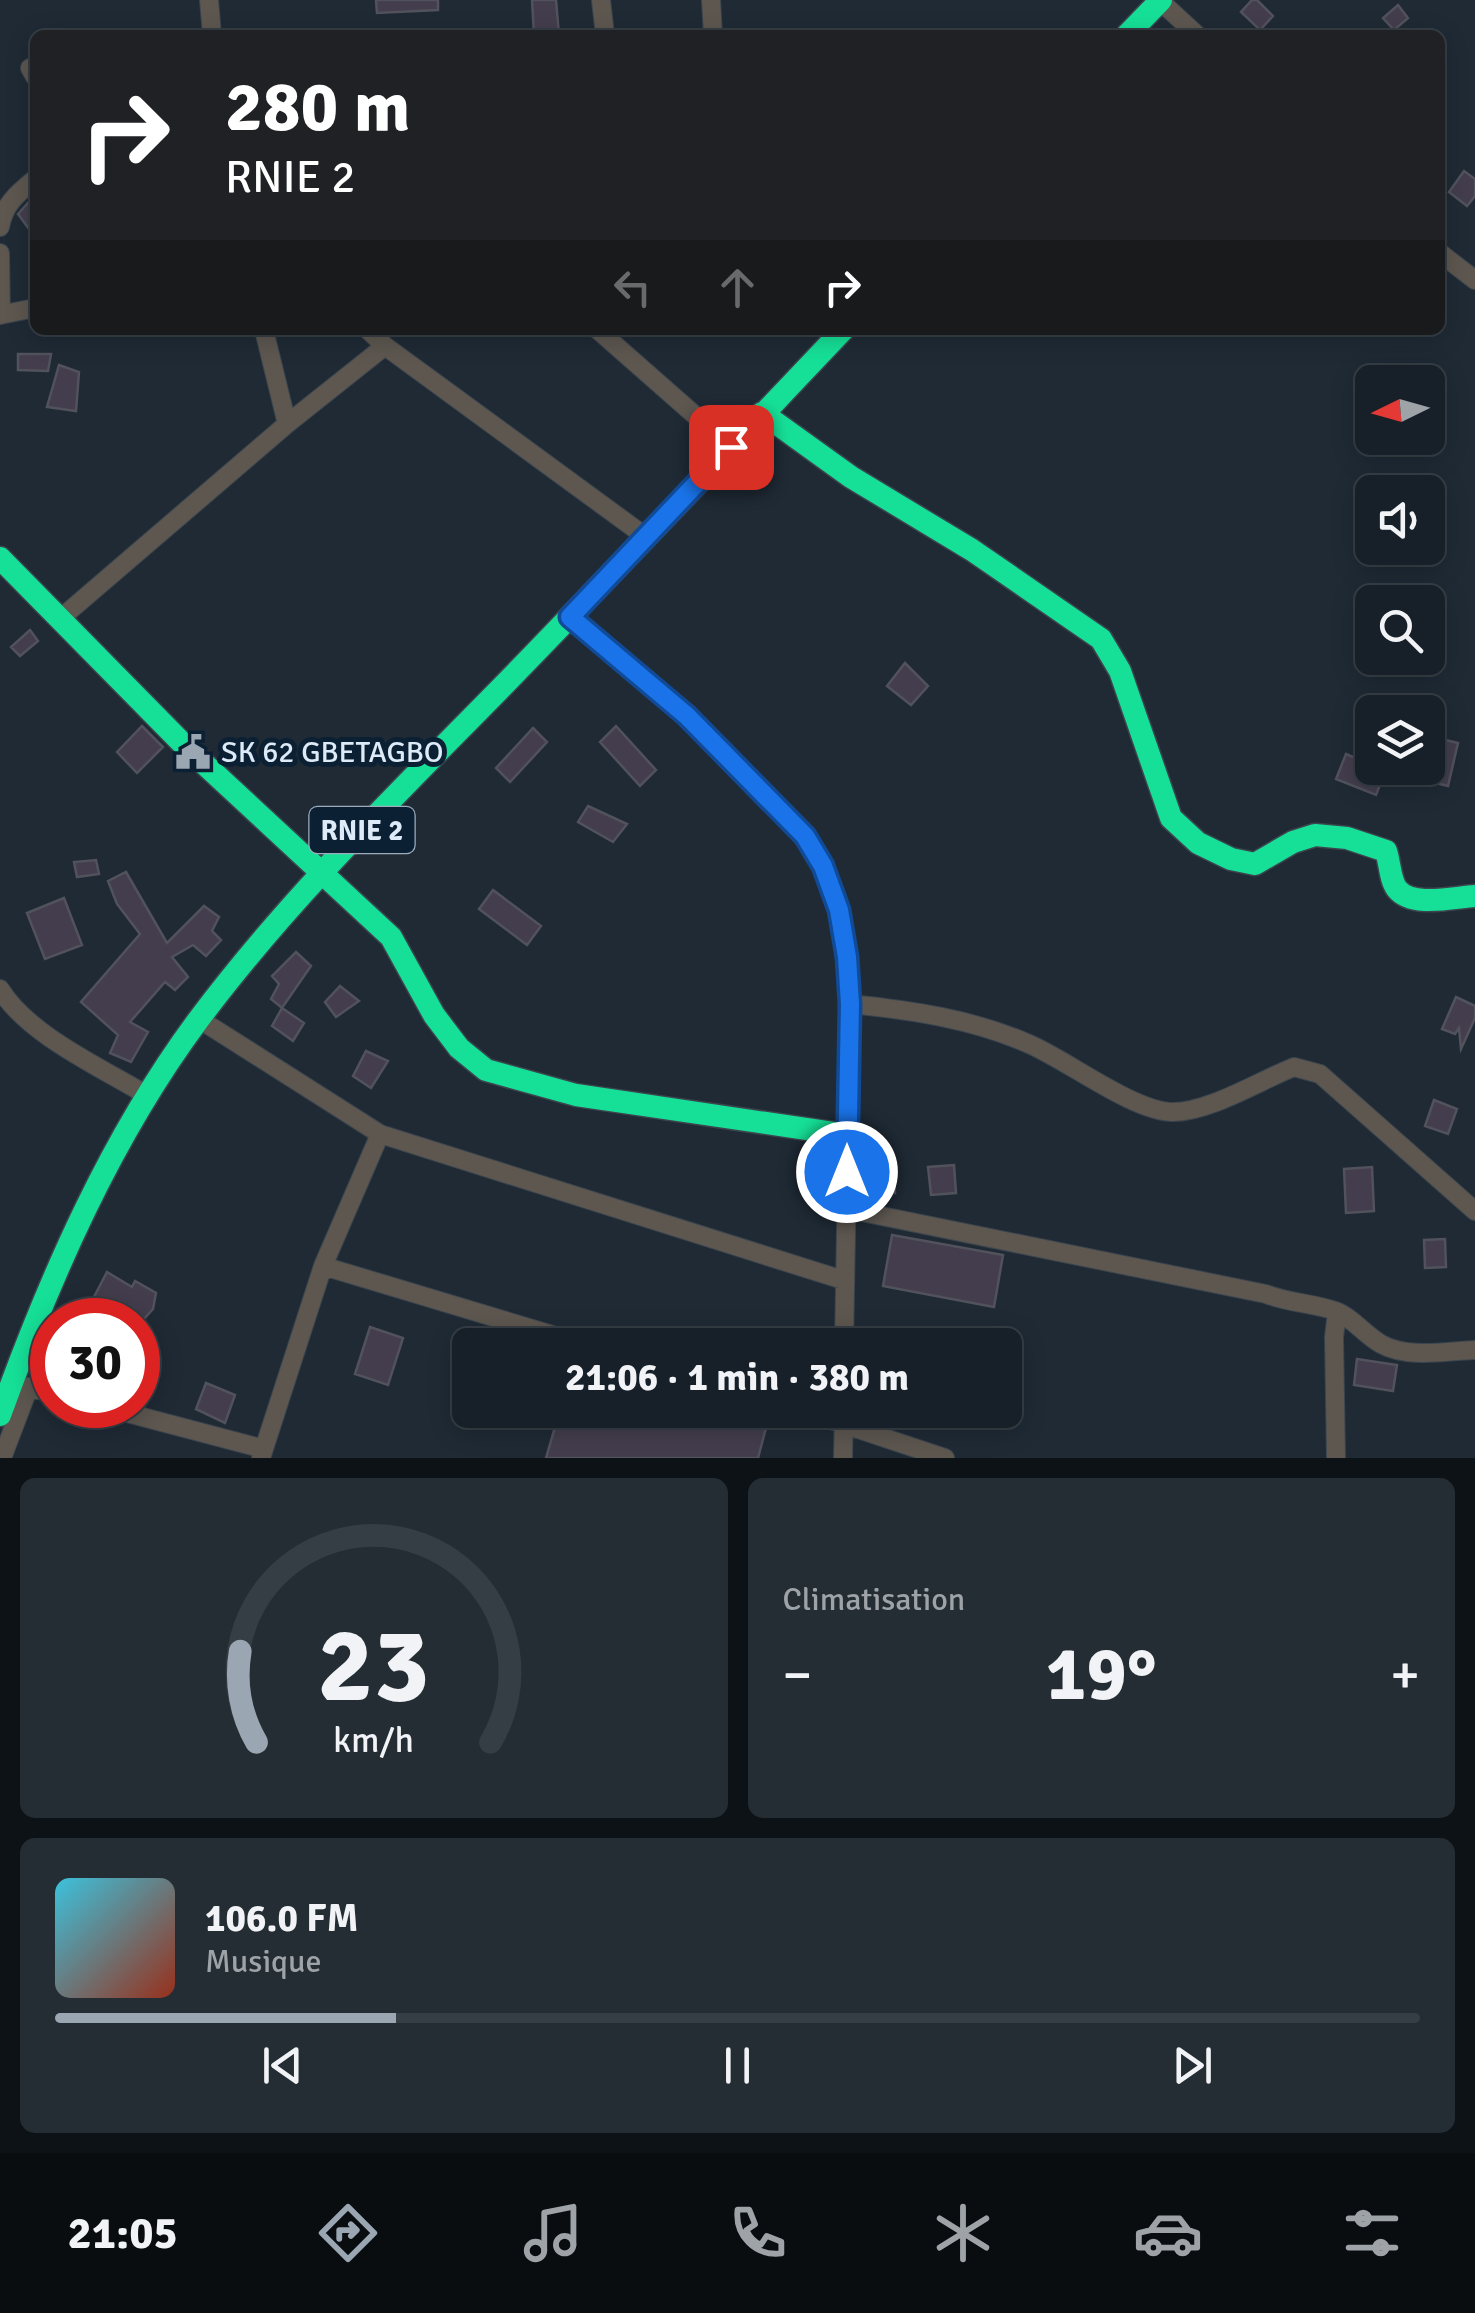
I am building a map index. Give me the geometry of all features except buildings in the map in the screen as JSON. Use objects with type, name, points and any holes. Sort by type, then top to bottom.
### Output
[{"type":"main road","points":[[1132,30],[1160,0]]},
{"type":"main road","name":"RNIE 2","points":[[0,1415],[21,1385],[30,1332],[102,1176],[199,1019],[319,874],[570,617],[835,335]]},
{"type":"main road","points":[[762,414],[851,477],[972,550],[1100,640],[1120,671],[1171,818],[1183,833],[1226,858],[1255,864],[1305,836],[1374,844],[1386,851],[1395,886],[1402,896],[1475,896]]},
{"type":"main road","points":[[0,558],[185,746],[391,937],[434,1015],[459,1048],[486,1070],[576,1095],[847,1134]]},
{"type":"street","points":[[209,0],[212,30]]},
{"type":"street","points":[[602,0],[605,30]]},
{"type":"street","points":[[711,0],[713,30]]},
{"type":"street","points":[[1160,0],[1192,30]]},
{"type":"street","points":[[0,227],[2,214],[15,195],[30,183]]},
{"type":"street","points":[[0,254],[1,315],[30,309]]},
{"type":"street","points":[[1445,257],[1475,280]]},
{"type":"street","points":[[265,335],[287,424]]},
{"type":"street","points":[[373,335],[646,537]]},
{"type":"street","points":[[604,335],[731,447]]},
{"type":"street","points":[[61,618],[287,424],[385,346]]},
{"type":"street","points":[[570,617],[686,715],[805,836],[823,866],[839,910],[850,1004],[844,1328]]},
{"type":"street","points":[[0,989],[14,1010],[58,1043],[148,1096]]},
{"type":"street","points":[[850,1004],[905,1009],[1010,1036],[1056,1056],[1131,1100],[1158,1110],[1195,1110],[1294,1067],[1306,1068],[1320,1074],[1475,1211]]},
{"type":"street","points":[[199,1019],[380,1134],[843,1280]]},
{"type":"street","points":[[160,1423],[262,1453],[323,1266],[380,1134]]},
{"type":"street","points":[[847,1209],[1337,1312],[1397,1350],[1475,1350]]},
{"type":"street","points":[[323,1266],[529,1328]]},
{"type":"street","points":[[1336,1458],[1337,1312]]},
{"type":"street","points":[[2,1458],[21,1385],[30,1387]]},
{"type":"street","points":[[843,1458],[844,1428]]},
{"type":"street","points":[[873,1428],[945,1458]]},
{"type":"traffic: fast","points":[[1132,30],[1161,0]]},
{"type":"traffic: fast","points":[[0,1415],[62,1260],[111,1160],[167,1064],[233,975],[343,850],[838,335]]},
{"type":"traffic: fast","points":[[762,413],[851,477],[972,550],[1101,639],[1120,671],[1171,818],[1198,843],[1231,859],[1255,864],[1293,842],[1315,835],[1347,838],[1386,851],[1393,881],[1404,895],[1423,900],[1475,896]]},
{"type":"traffic: fast","points":[[0,558],[185,746],[391,937],[434,1015],[459,1048],[486,1070],[576,1095],[847,1135]]},
{"type":"place","name":"SK 62 GBETAGBO","points":[[193,752]]},
{"type":"route","points":[[731,447],[570,617],[686,715],[805,836],[823,866],[839,910],[847,957],[847,1172]]}]
